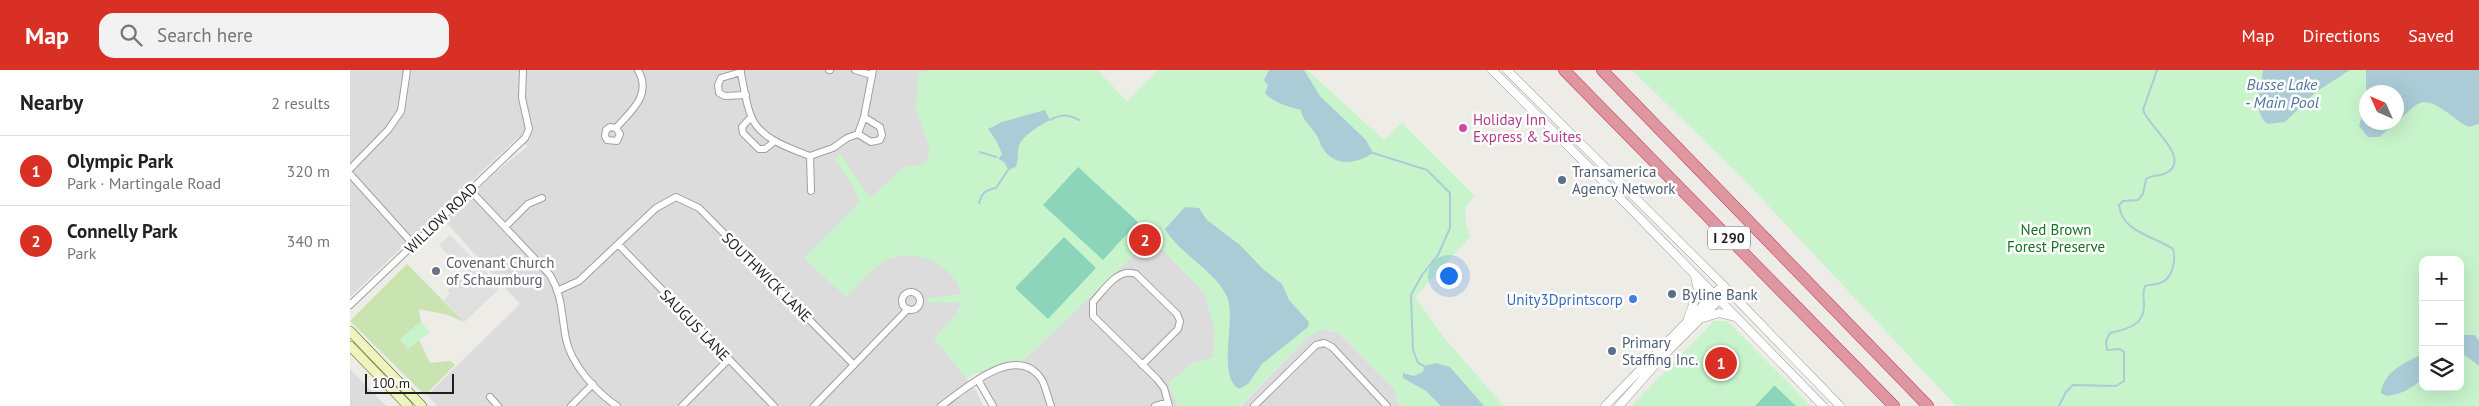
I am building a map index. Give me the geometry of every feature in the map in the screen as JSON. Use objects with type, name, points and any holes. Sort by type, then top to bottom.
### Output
[{"type":"highway","name":"I 290","points":[[1564,70],[1894,406]]},
{"type":"highway","name":"I 290","points":[[1602,70],[1928,406]]},
{"type":"main road","points":[[350,331],[422,406]]},
{"type":"main road","points":[[350,346],[408,406]]},
{"type":"street","points":[[350,169],[388,130],[401,111],[407,70]]},
{"type":"street","name":"WILLOW ROAD","points":[[350,305],[525,138],[529,129],[522,98],[523,70]]},
{"type":"street","points":[[616,128],[638,104],[643,94],[643,80],[638,70]]},
{"type":"street","points":[[855,70],[873,72],[864,117],[858,134]]},
{"type":"street","points":[[1492,70],[1717,296],[1823,406]]},
{"type":"street","points":[[1507,70],[1840,406]]},
{"type":"street","points":[[746,95],[725,96],[719,93],[718,85],[721,78],[741,71],[751,117],[775,141],[810,156],[833,148],[847,138],[858,134]]},
{"type":"street","points":[[751,117],[742,127],[743,133],[759,149],[766,149],[775,141]]},
{"type":"street","points":[[858,134],[871,142],[880,140],[882,135],[880,126],[864,117]]},
{"type":"street","points":[[810,156],[811,191]]},
{"type":"street","points":[[350,174],[414,244]]},
{"type":"street","points":[[470,190],[550,275],[559,290],[566,341],[576,363],[593,384],[617,406]]},
{"type":"street","name":"SOUTHWICK LANE","points":[[618,244],[656,208],[676,196],[699,208],[854,365]]},
{"type":"street","points":[[505,227],[528,204],[542,198]]},
{"type":"street","points":[[559,290],[578,281],[618,244]]},
{"type":"street","name":"SAUGUS LANE","points":[[618,244],[774,406]]},
{"type":"street","points":[[1142,365],[1178,330],[1180,321],[1177,314],[1136,274],[1129,271],[1120,274],[1093,302],[1092,316],[1164,388],[1168,404],[1155,406]]},
{"type":"street","points":[[1686,323],[1698,291],[1695,274]]},
{"type":"street","points":[[1605,406],[1686,323],[1725,288]]},
{"type":"street","points":[[1619,406],[1699,319],[1717,296]]},
{"type":"street","points":[[814,406],[908,309]]},
{"type":"street","points":[[1699,319],[1719,313],[1736,317]]},
{"type":"street","points":[[1256,405],[1316,345],[1324,343],[1332,347],[1387,406]]},
{"type":"street","points":[[682,406],[728,360]]},
{"type":"street","points":[[941,406],[978,380],[1007,365],[1027,368],[1042,381],[1051,406]]},
{"type":"street","points":[[978,380],[993,406]]},
{"type":"street","points":[[571,406],[593,384]]},
{"type":"street","points":[[490,397],[498,406]]},
{"type":"shaded area","points":[[350,70],[1097,70],[948,271],[958,282],[962,294],[929,302],[963,302],[955,316],[935,338],[977,392],[983,406],[437,406],[427,395],[520,304],[445,221],[492,175],[528,146],[517,138],[350,297]]},
{"type":"shaded area","points":[[450,235],[496,282],[493,285],[498,290],[464,322],[444,300],[450,294],[447,291],[466,273],[439,245]]},
{"type":"shaded area","points":[[1155,242],[1205,293],[1215,331],[1213,358],[1193,363],[1169,383],[1177,406],[994,406],[979,372],[1007,360],[1022,362],[1146,243]]},
{"type":"shaded area","points":[[1322,329],[1339,333],[1395,390],[1399,406],[1241,406],[1306,338]]},
{"type":"shaded area","points":[[350,369],[386,406],[350,406]]},
{"type":"green space","points":[[929,70],[1097,70],[1127,101],[1158,70],[1307,70],[1384,140],[1402,123],[1475,196],[1465,208],[1466,224],[1470,237],[1415,297],[1446,340],[1504,406],[1399,406],[1395,390],[1340,333],[1322,329],[1306,338],[1240,406],[1177,406],[1169,383],[1193,363],[1213,358],[1215,331],[1205,293],[1155,242],[1146,243],[1022,362],[1007,360],[966,378],[934,338],[955,316],[962,303],[928,302],[928,298],[962,294],[957,283],[942,267],[921,257],[898,256],[881,263],[846,297],[804,258],[860,202],[850,181],[834,159],[840,154],[870,198],[903,168],[926,163],[930,149],[916,109],[918,74]]},
{"type":"green space","name":"Ned Brown Forest Preserve","points":[[1632,70],[2479,70],[2479,406],[1956,406],[1746,182]]},
{"type":"green space","points":[[1078,167],[1138,222],[1103,260],[1043,205]]},
{"type":"green space","points":[[1064,237],[1096,268],[1048,319],[1015,288]]},
{"type":"green space","points":[[407,264],[464,322],[448,315],[419,309],[421,322],[400,339],[408,349],[419,340],[430,363],[451,361],[455,365],[425,395],[350,321]]},
{"type":"green space","points":[[1714,321],[1727,321],[1811,406],[1631,406]]},
{"type":"green space","points":[[421,322],[430,332],[408,349],[400,339]]},
{"type":"green space","points":[[1775,386],[1796,406],[1755,406]]},
{"type":"water","points":[[1269,70],[1304,70],[1320,96],[1366,140],[1373,153],[1360,160],[1346,162],[1339,161],[1327,154],[1301,110],[1277,102],[1265,93],[1268,85],[1264,80]]},
{"type":"water","name":"Busse Lake - Main Pool","points":[[2263,70],[2350,70],[2316,92],[2285,122],[2268,124],[2260,114],[2259,107],[2259,91]]},
{"type":"water","name":"Busse Lake - Main Pool","points":[[2366,70],[2479,70],[2479,124],[2469,127],[2437,106],[2424,102],[2415,106],[2404,116],[2404,85],[2366,85]]},
{"type":"water","points":[[1045,110],[1050,120],[1024,138],[1019,146],[1016,167],[1008,170],[1005,163],[996,157],[999,158],[1002,154],[997,142],[988,129],[1002,122]]},
{"type":"water","points":[[2362,130],[2388,130],[2379,137],[2368,137]]},
{"type":"water","points":[[1185,207],[1199,208],[1207,220],[1240,245],[1263,269],[1282,284],[1289,300],[1309,322],[1308,327],[1262,364],[1248,384],[1239,389],[1232,382],[1229,372],[1230,319],[1227,297],[1215,279],[1179,247],[1165,229]]},
{"type":"water","points":[[2464,335],[2475,335],[2479,341],[2479,366],[2464,356]]},
{"type":"water","points":[[2419,356],[2419,382],[2401,393],[2386,396],[2381,393],[2386,379],[2402,364]]},
{"type":"water","points":[[1436,363],[1450,367],[1484,406],[1441,406],[1426,391],[1403,378],[1403,373],[1414,376],[1423,372],[1424,366]]},
{"type":"waterway","points":[[2059,406],[2066,392],[2073,385],[2116,386],[2124,381],[2124,352],[2120,349],[2107,350],[2106,341],[2110,333],[2133,326],[2141,318],[2145,286],[2158,284],[2168,278],[2171,273],[2174,258],[2173,249],[2133,228],[2121,214],[2119,205],[2123,201],[2138,200],[2143,194],[2146,179],[2151,176],[2165,174],[2174,166],[2171,150],[2143,110],[2157,70]]},
{"type":"waterway","points":[[1050,120],[1064,116],[1079,120]]},
{"type":"waterway","points":[[980,152],[996,157]]},
{"type":"waterway","points":[[1373,153],[1427,170],[1450,193],[1450,228],[1438,255],[1422,275],[1411,295],[1413,350],[1418,363],[1424,366]]},
{"type":"waterway","points":[[979,203],[984,192],[996,188],[1008,170]]},
{"type":"place","name":"Holiday Inn Express & Suites","points":[[1463,128]]},
{"type":"place","name":"Transamerica Agency Network","points":[[1562,180]]},
{"type":"place","name":"Connelly Park","points":[[1145,240]]},
{"type":"place","name":"Covenant Church of Schaumburg","points":[[436,271]]},
{"type":"place","name":"Byline Bank","points":[[1672,294]]},
{"type":"place","name":"Unity3Dprintscorp","points":[[1633,299]]},
{"type":"place","name":"Primary Staffing Inc.","points":[[1612,351]]},
{"type":"place","name":"Olympic Park","points":[[1721,363]]}]
